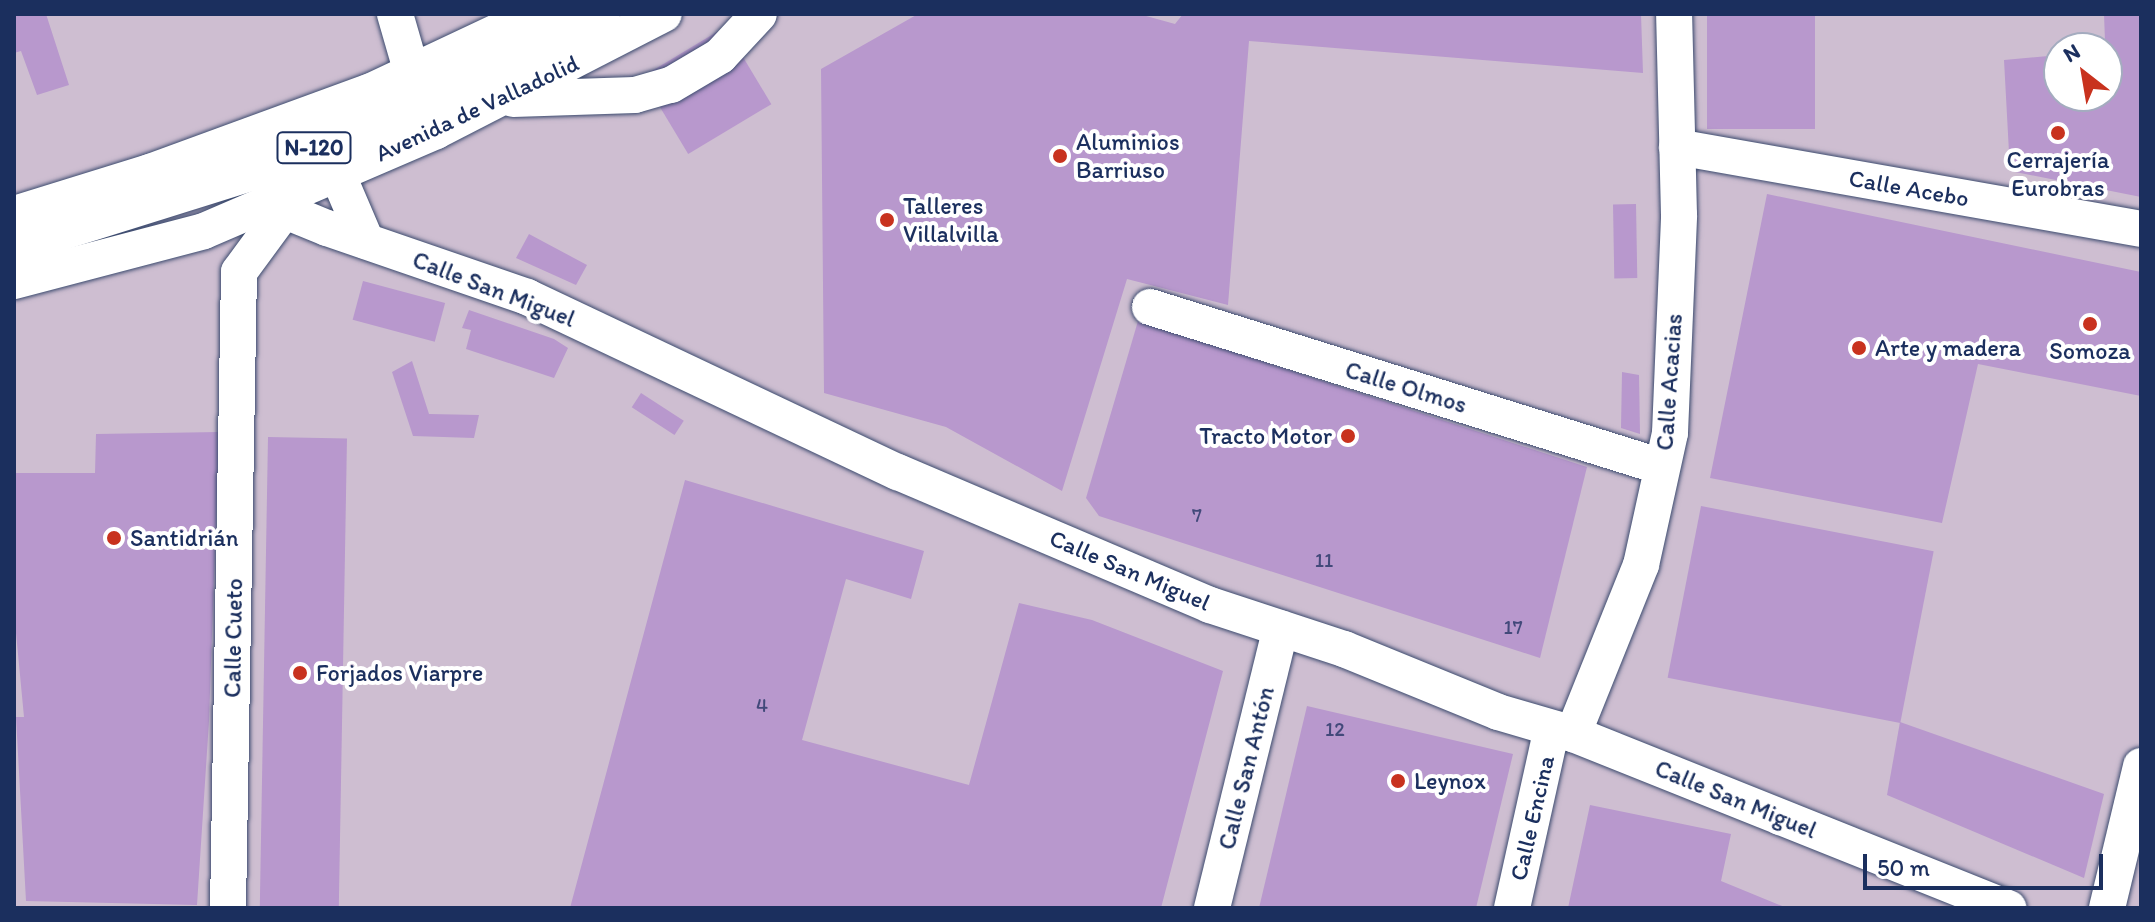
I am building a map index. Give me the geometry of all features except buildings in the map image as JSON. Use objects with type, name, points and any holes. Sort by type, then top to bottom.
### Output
[{"type":"highway","name":"Avenida de Valladolid","points":[[14,243],[164,199],[309,150],[423,104],[598,14]]},
{"type":"lane","points":[[395,14],[412,73]]},
{"type":"lane","points":[[14,214],[150,172],[412,73],[535,14]]},
{"type":"lane","name":"Avenida de Valladolid","points":[[14,281],[204,231],[284,201],[337,173],[500,100],[664,14]]},
{"type":"lane","points":[[500,100],[635,95],[671,85],[720,56],[759,14]]},
{"type":"lane","name":"Calle Acacias","points":[[1563,731],[1641,565],[1670,433],[1679,215],[1674,14]]},
{"type":"lane","name":"Calle Acebo","points":[[1677,147],[2141,229]]},
{"type":"lane","points":[[337,173],[366,241]]},
{"type":"lane","points":[[204,231],[220,244],[239,272],[284,201]]},
{"type":"lane","name":"Calle San Miguel","points":[[284,201],[366,241],[527,297],[898,472],[1210,605],[1344,649],[1498,712],[1563,731],[2008,908]]},
{"type":"lane","name":"Calle Cueto","points":[[228,908],[239,272]]},
{"type":"lane","name":"Calle Olmos","points":[[1150,307],[1662,467]]},
{"type":"lane","name":"Calle San Antón","points":[[1212,908],[1281,628]]},
{"type":"lane","name":"Calle Encina","points":[[1512,908],[1563,731]]},
{"type":"lane","points":[[2107,908],[2141,766]]},
{"type":"shaded area","points":[[14,14],[2141,14],[2141,908],[14,908]]},
{"type":"place","name":"Cerrajería Eurobras","points":[[2058,133]]},
{"type":"place","name":"Aluminios Barriuso","points":[[1060,156]]},
{"type":"place","name":"Talleres Villalvilla","points":[[887,220]]},
{"type":"place","name":"Somoza","points":[[2090,324]]},
{"type":"place","name":"Arte y madera","points":[[1859,348]]},
{"type":"place","name":"Tracto Motor","points":[[1348,436]]},
{"type":"place","name":"Santidrián","points":[[114,538]]},
{"type":"place","name":"Forjados Viarpre","points":[[300,673]]},
{"type":"place","name":"Leynox","points":[[1398,781]]}]
